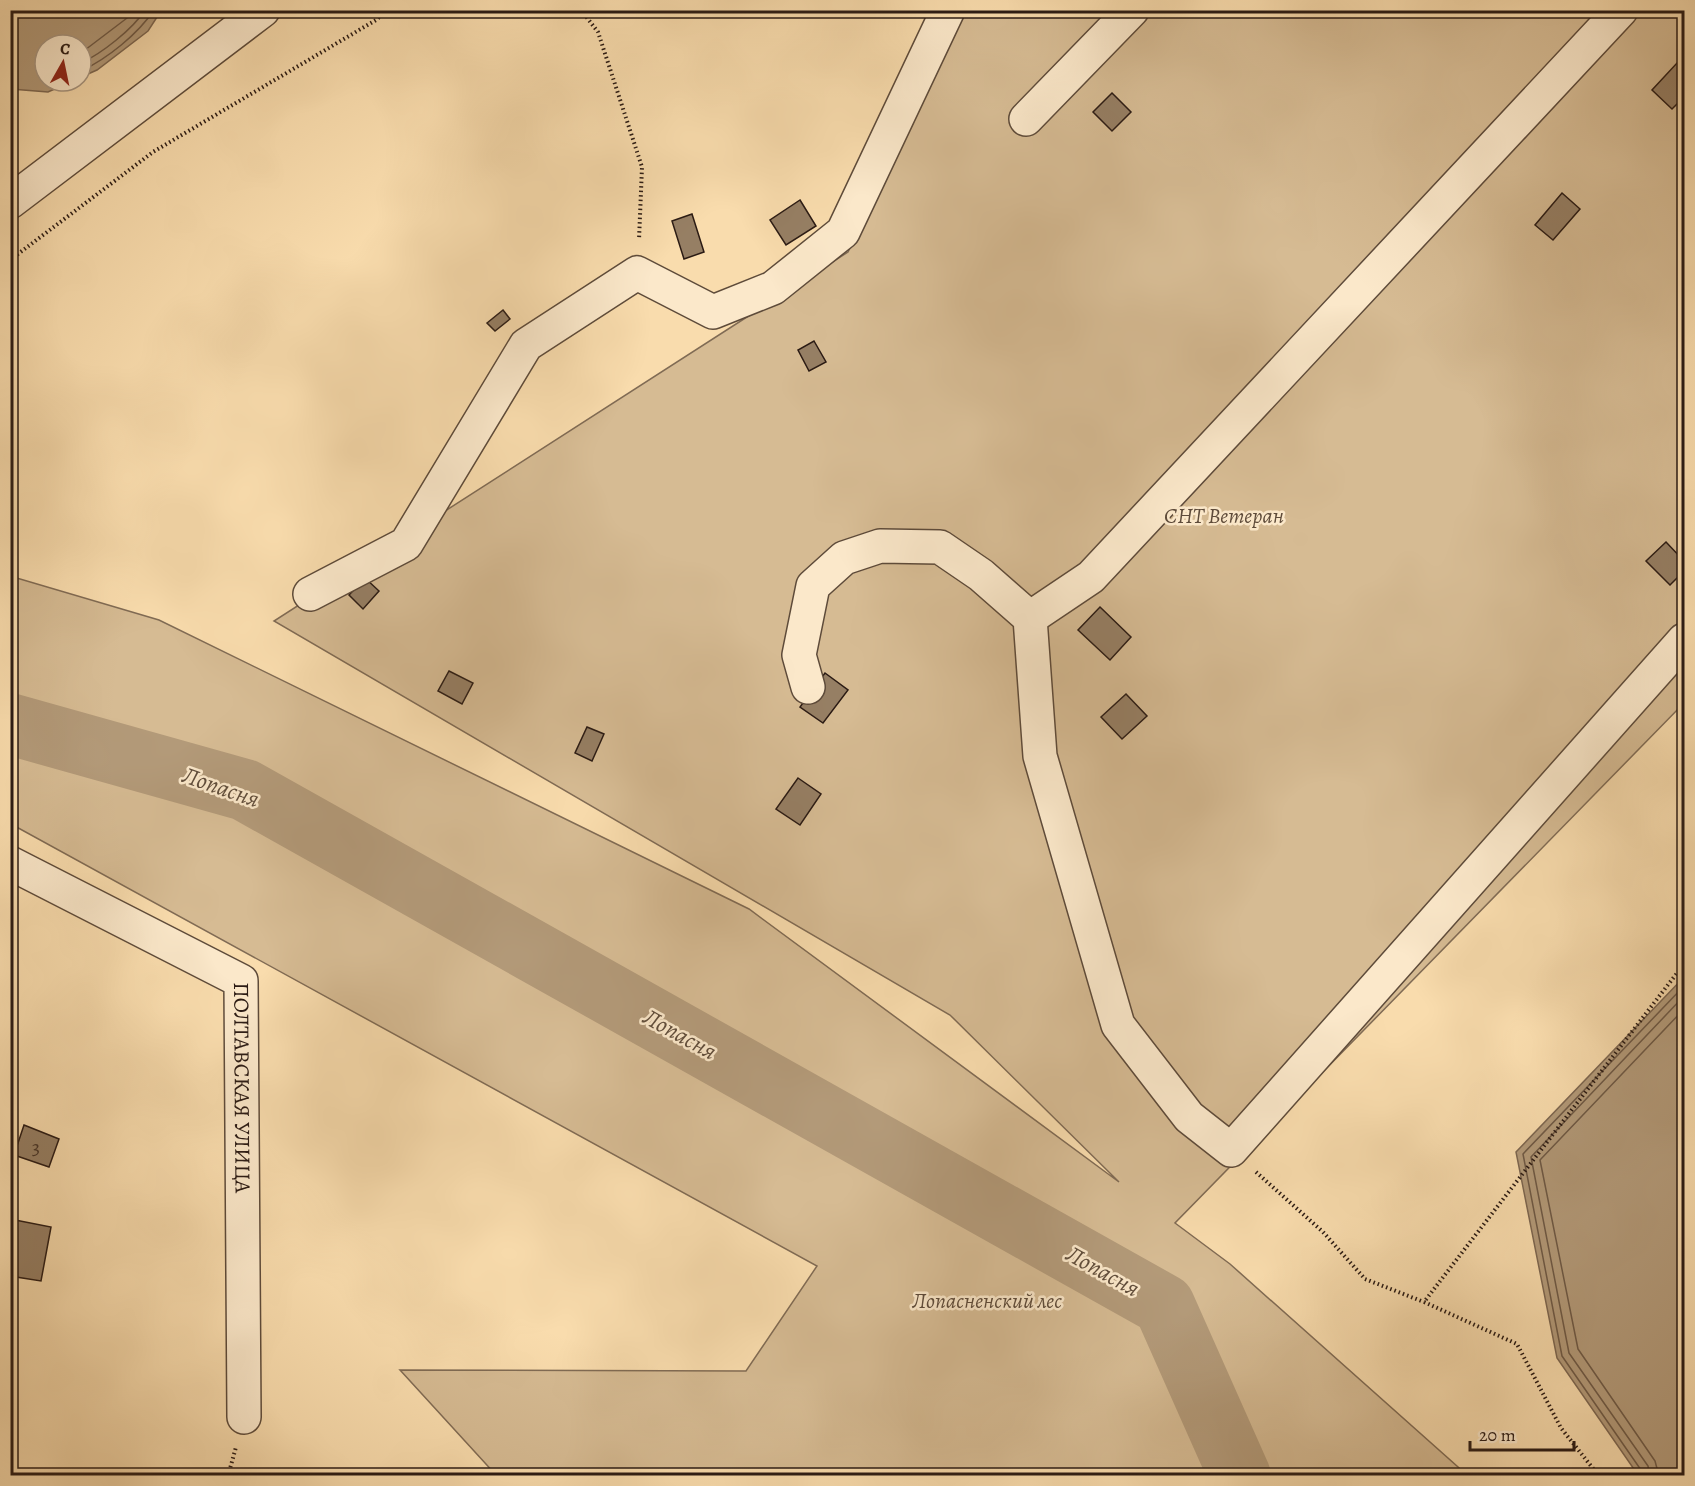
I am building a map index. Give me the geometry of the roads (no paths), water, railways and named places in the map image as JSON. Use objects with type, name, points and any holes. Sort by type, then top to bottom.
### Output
[{"type":"street","points":[[10,201],[263,10]]},
{"type":"street","points":[[310,594],[406,544],[526,345],[637,273],[713,312],[773,288],[843,232],[948,10]]},
{"type":"street","points":[[1026,119],[1132,10]]},
{"type":"street","points":[[1030,618],[1091,577],[1622,10]]},
{"type":"street","points":[[808,687],[799,656],[813,586],[844,558],[880,546],[940,548],[981,575],[1030,618],[1040,756],[1118,1025],[1189,1117],[1231,1150],[1684,640]]},
{"type":"street","name":"ПОЛТАВСКАЯ УЛИЦА","points":[[10,863],[241,981],[244,1417]]},
{"type":"water","points":[[11,10],[161,11],[148,31],[93,72],[93,33],[33,33],[33,91],[11,89]]},
{"type":"water","points":[[1684,977],[1684,1475],[1638,1475],[1557,1358],[1516,1152]]},
{"type":"waterway","name":"Лопасня","points":[[10,724],[245,790],[1164,1305],[1240,1476]]},
{"type":"park label","name":"СНТ Ветеран","points":[[1224,516]]},
{"type":"park label","name":"Лопасненский лес","points":[[987,1301]]}]
